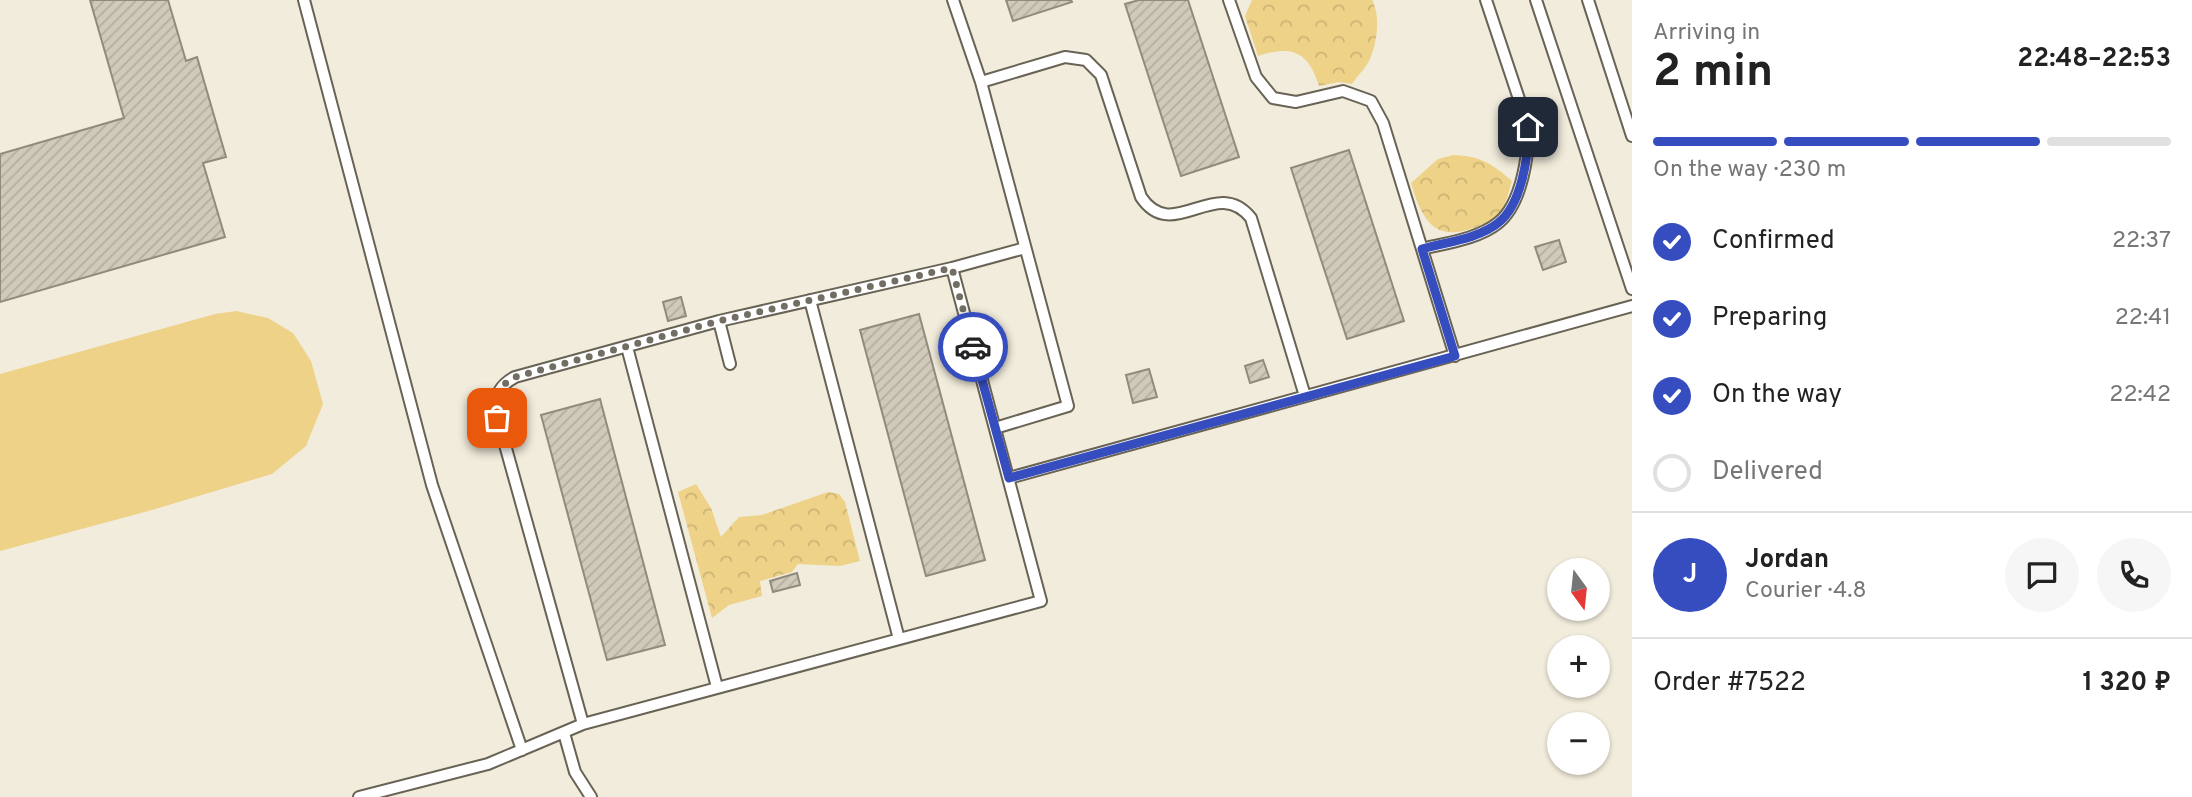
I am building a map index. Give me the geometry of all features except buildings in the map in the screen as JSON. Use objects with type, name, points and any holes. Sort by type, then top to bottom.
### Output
[{"type":"lane","points":[[304,0],[432,485],[522,750]]},
{"type":"lane","points":[[953,0],[981,82],[1068,406],[995,428]]},
{"type":"lane","points":[[1229,0],[1256,77],[1273,98],[1296,102],[1343,91],[1371,101],[1383,123],[1455,356]]},
{"type":"lane","points":[[1422,249],[1484,231],[1500,222],[1524,176],[1529,146],[1528,127],[1486,0]]},
{"type":"lane","points":[[1536,0],[1632,289]]},
{"type":"lane","points":[[1588,0],[1632,136]]},
{"type":"lane","points":[[981,82],[1065,57],[1086,61],[1101,75],[1141,197],[1147,206],[1155,212],[1173,216],[1219,201],[1244,210],[1251,218],[1304,396]]},
{"type":"lane","points":[[583,724],[495,409],[495,400],[502,386],[515,377],[719,321],[952,268],[1026,248]]},
{"type":"lane","points":[[359,797],[488,764],[583,724],[1041,600],[952,268]]},
{"type":"lane","points":[[810,300],[899,639]]},
{"type":"lane","points":[[1009,478],[1632,306]]},
{"type":"lane","points":[[719,321],[730,365]]},
{"type":"lane","points":[[627,347],[717,687]]},
{"type":"lane","points":[[564,733],[575,772],[590,797]]},
{"type":"green space","points":[[1252,0],[1372,0],[1377,30],[1369,61],[1352,84],[1339,82],[1319,86],[1310,65],[1297,54],[1280,51],[1258,56],[1245,16]]},
{"type":"green space","points":[[1453,155],[1485,162],[1512,181],[1503,209],[1495,217],[1473,228],[1447,232],[1430,224],[1424,216],[1411,183],[1438,159]]},
{"type":"green space","points":[[236,311],[268,318],[293,333],[311,361],[323,404],[306,446],[272,474],[0,551],[0,374],[215,314]]},
{"type":"green space","points":[[696,484],[711,508],[721,537],[739,517],[762,515],[828,492],[839,494],[845,502],[860,561],[840,566],[798,564],[792,572],[760,581],[762,596],[729,605],[712,618],[678,492]]},
{"type":"way so far","points":[[497,418],[495,400],[498,393],[508,380],[515,377],[719,321],[952,268],[973,347]]},
{"type":"route","points":[[973,347],[1009,478],[1455,356],[1422,249],[1464,238],[1500,222],[1524,176],[1529,146],[1528,127]]}]
